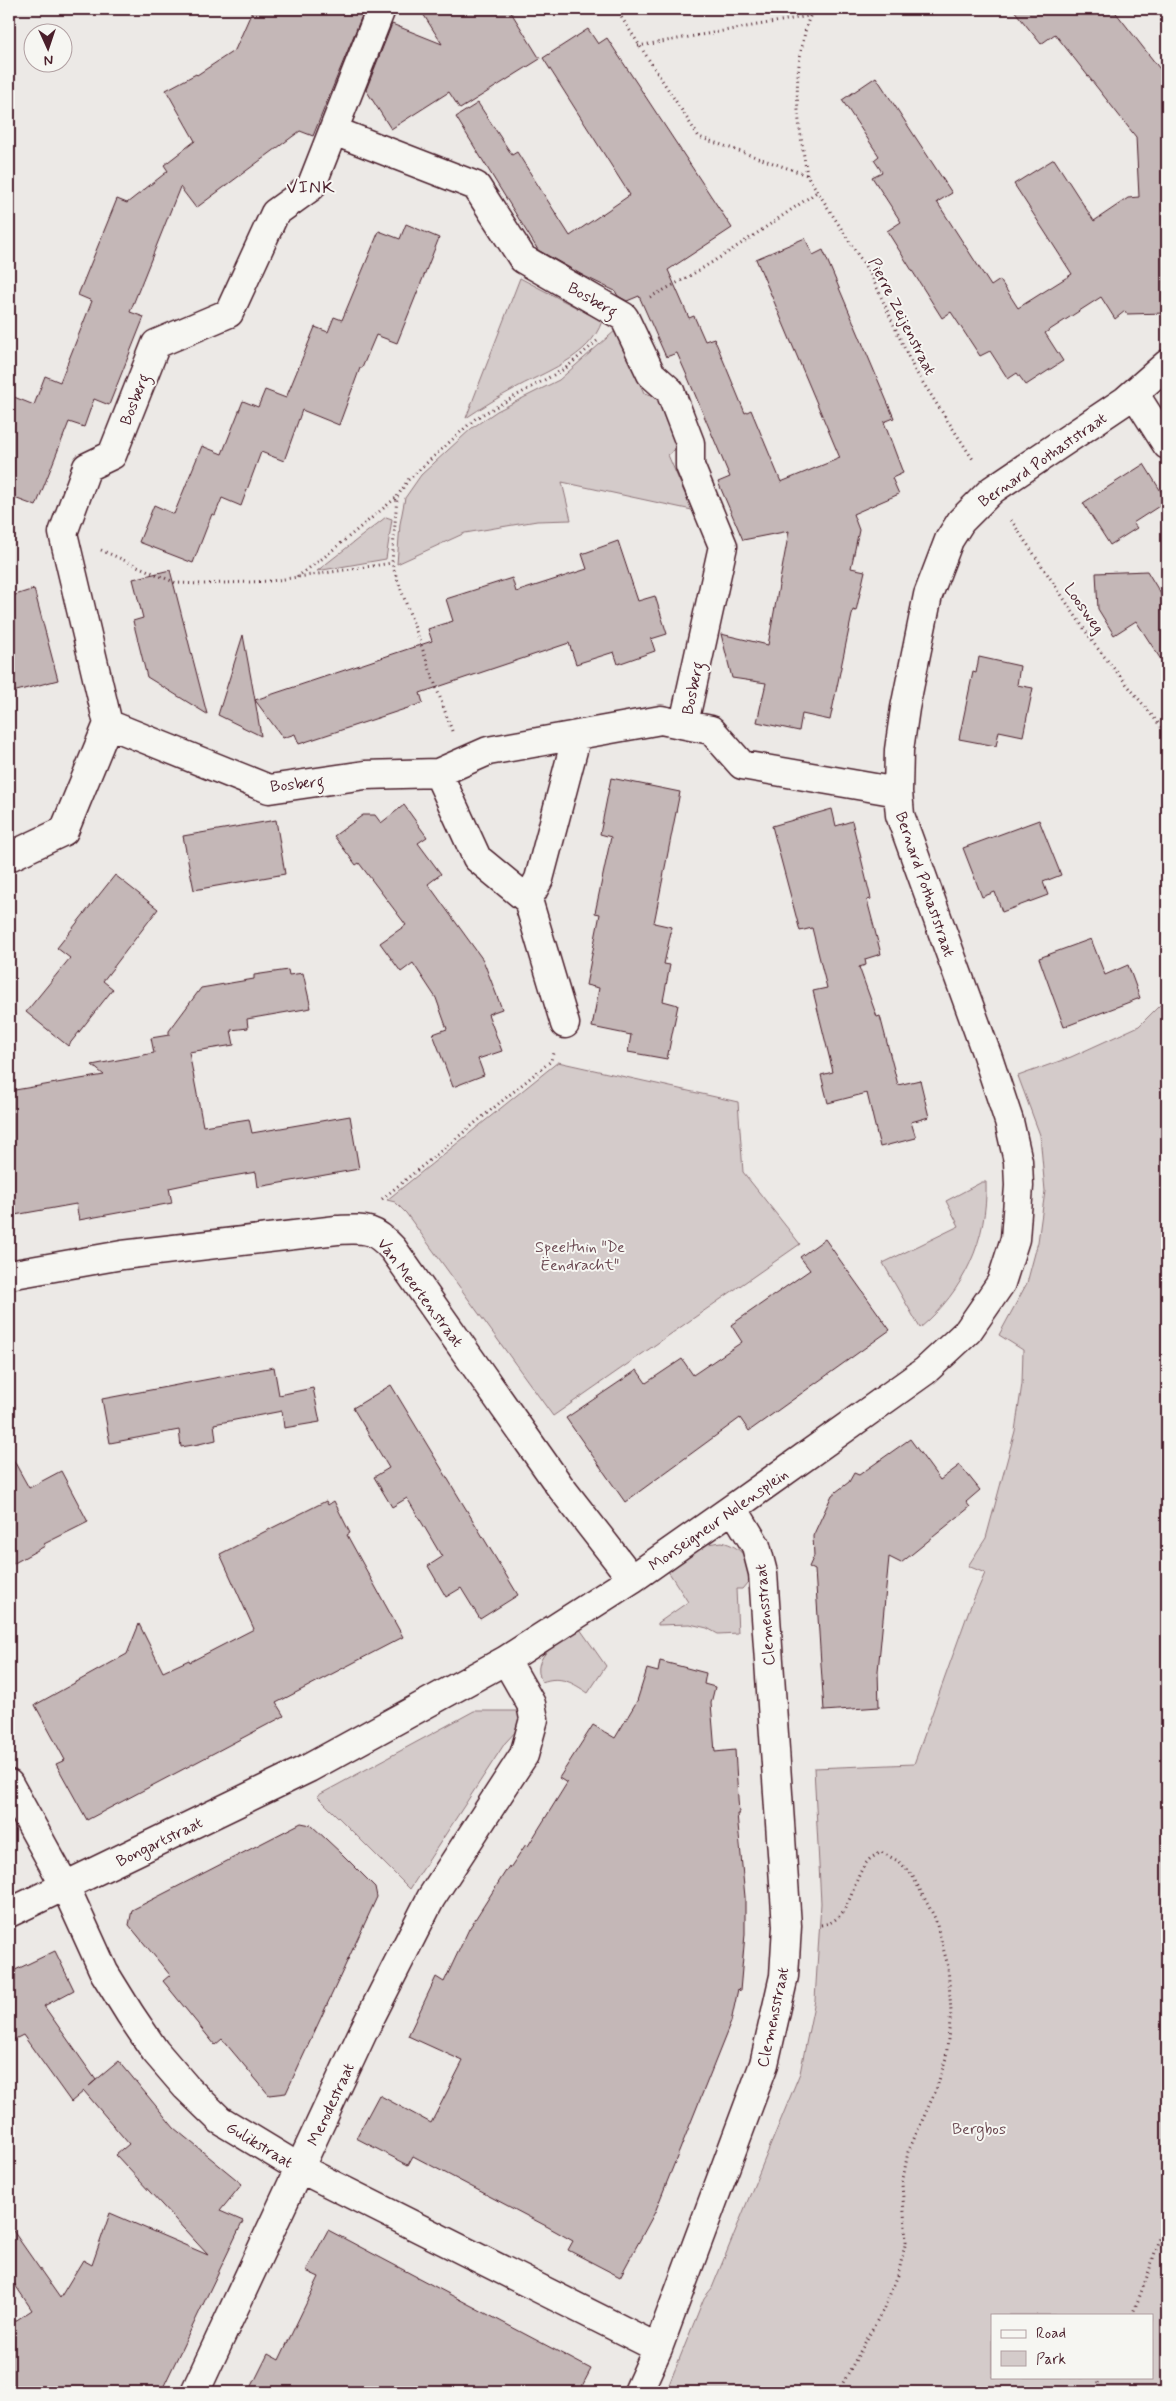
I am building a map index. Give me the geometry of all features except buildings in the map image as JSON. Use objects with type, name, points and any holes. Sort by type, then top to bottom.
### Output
[{"type":"street","name":"Bosberg","points":[[63,533],[87,467],[112,455],[156,344],[229,313],[275,213],[311,187],[382,9]]},
{"type":"street","name":"Bosberg","points":[[334,131],[476,186],[523,258],[624,317],[651,374],[670,391],[690,443],[690,466],[723,546],[684,723]]},
{"type":"street","name":"Bernard Pothaststraat","points":[[925,1371],[968,1331],[1001,1282],[1015,1238],[1019,1178],[1018,1161],[1009,1121],[904,832],[898,792],[899,750],[905,708],[928,594],[949,540],[961,521],[992,490],[1134,393],[1167,364]]},
{"type":"street","points":[[1134,393],[1167,445]]},
{"type":"street","points":[[9,858],[64,831],[108,724],[63,533]]},
{"type":"street","name":"Bosberg","points":[[108,724],[269,789],[365,775],[438,773],[488,751],[661,720],[684,723],[711,730],[742,765],[898,792]]},
{"type":"street","points":[[528,900],[539,879],[577,735]]},
{"type":"street","points":[[438,773],[477,858],[528,900],[565,1024]]},
{"type":"street","name":"Van Meertenstraat","points":[[9,1275],[122,1255],[337,1230],[368,1229],[380,1235],[393,1249],[559,1485],[632,1579]]},
{"type":"street","name":"Monseigneur Nolensplein","points":[[309,1768],[506,1660],[632,1579],[925,1371]]},
{"type":"street","name":"Clemensstraat","points":[[638,2392],[658,2348],[764,2064],[784,1976],[787,1926],[763,1572],[756,1546],[733,1508]]},
{"type":"street","name":"Merodestraat","points":[[194,2392],[301,2169],[363,2032],[431,1898],[524,1755],[534,1720],[531,1704],[506,1660]]},
{"type":"street","name":"Bongartstraat","points":[[9,1913],[309,1768]]},
{"type":"street","name":"Gulikstraat","points":[[9,1784],[65,1886],[104,1972],[130,2014],[161,2058],[186,2087],[220,2120],[301,2169],[658,2348]]},
{"type":"path","points":[[616,9],[638,46],[699,137],[807,175],[796,104],[798,63],[808,16],[815,9]]},
{"type":"path","points":[[638,46],[808,16]]},
{"type":"path","name":"Pierre Zeijenstraat","points":[[807,175],[872,277],[914,369],[992,490]]},
{"type":"path","points":[[296,577],[323,558],[397,497],[408,480],[476,418],[566,368],[642,301],[675,285],[784,217],[817,192]]},
{"type":"path","name":"Loosweg","points":[[992,490],[1033,556],[1095,645],[1167,734]]},
{"type":"path","points":[[397,497],[392,563],[462,763]]},
{"type":"path","points":[[63,533],[176,583],[202,584],[296,577],[392,563]]},
{"type":"path","points":[[368,1229],[381,1200],[551,1061],[565,1024]]},
{"type":"path","points":[[787,1926],[829,1924],[846,1907],[867,1862],[881,1852],[898,1861],[912,1875],[935,1918],[948,1966],[951,2012],[946,2058],[936,2090],[908,2152],[902,2184],[906,2241],[898,2276],[884,2308],[838,2392]]},
{"type":"path","points":[[1132,2314],[1166,2220],[1167,2196]]},
{"type":"path","points":[[1094,2392],[1101,2378]]},
{"type":"green space","points":[[520,278],[602,321],[596,334],[587,345],[564,363],[524,383],[466,418]]},
{"type":"green space","points":[[616,330],[644,393],[659,397],[679,446],[668,455],[692,510],[562,482],[571,520],[537,521],[465,533],[397,564],[400,524],[405,498],[421,475],[472,428],[497,411],[559,380]]},
{"type":"green space","points":[[386,517],[392,519],[386,559],[317,571]]},
{"type":"green space","name":"Bergbos","points":[[1167,998],[1167,2392],[666,2392],[704,2298],[712,2288],[800,2073],[815,2000],[821,1903],[814,1768],[914,1764],[969,1610],[985,1573],[968,1566],[986,1538],[1015,1431],[1022,1384],[1023,1350],[999,1335],[1027,1283],[1038,1242],[1045,1191],[1040,1135],[1018,1076],[1071,1057],[1139,1026]]},
{"type":"green space","name":"Speeltuin \"De Ëendracht\"","points":[[558,1062],[738,1102],[743,1172],[800,1244],[553,1416],[406,1213],[395,1202],[387,1200]]},
{"type":"green space","points":[[982,1182],[986,1182],[983,1224],[970,1262],[961,1281],[949,1298],[920,1328],[883,1263],[959,1226],[946,1201]]},
{"type":"green space","points":[[722,1542],[729,1544],[743,1554],[753,1576],[742,1589],[736,1589],[738,1633],[718,1634],[707,1628],[690,1624],[658,1625],[658,1623],[688,1602],[668,1571],[707,1544]]},
{"type":"green space","points":[[580,1629],[606,1666],[588,1693],[566,1681],[555,1679],[542,1682],[539,1672],[543,1656],[556,1643]]},
{"type":"green space","points":[[474,1711],[523,1711],[518,1729],[505,1743],[410,1889],[317,1796]]},
{"type":"district","name":"VINK","points":[[311,187]]}]
